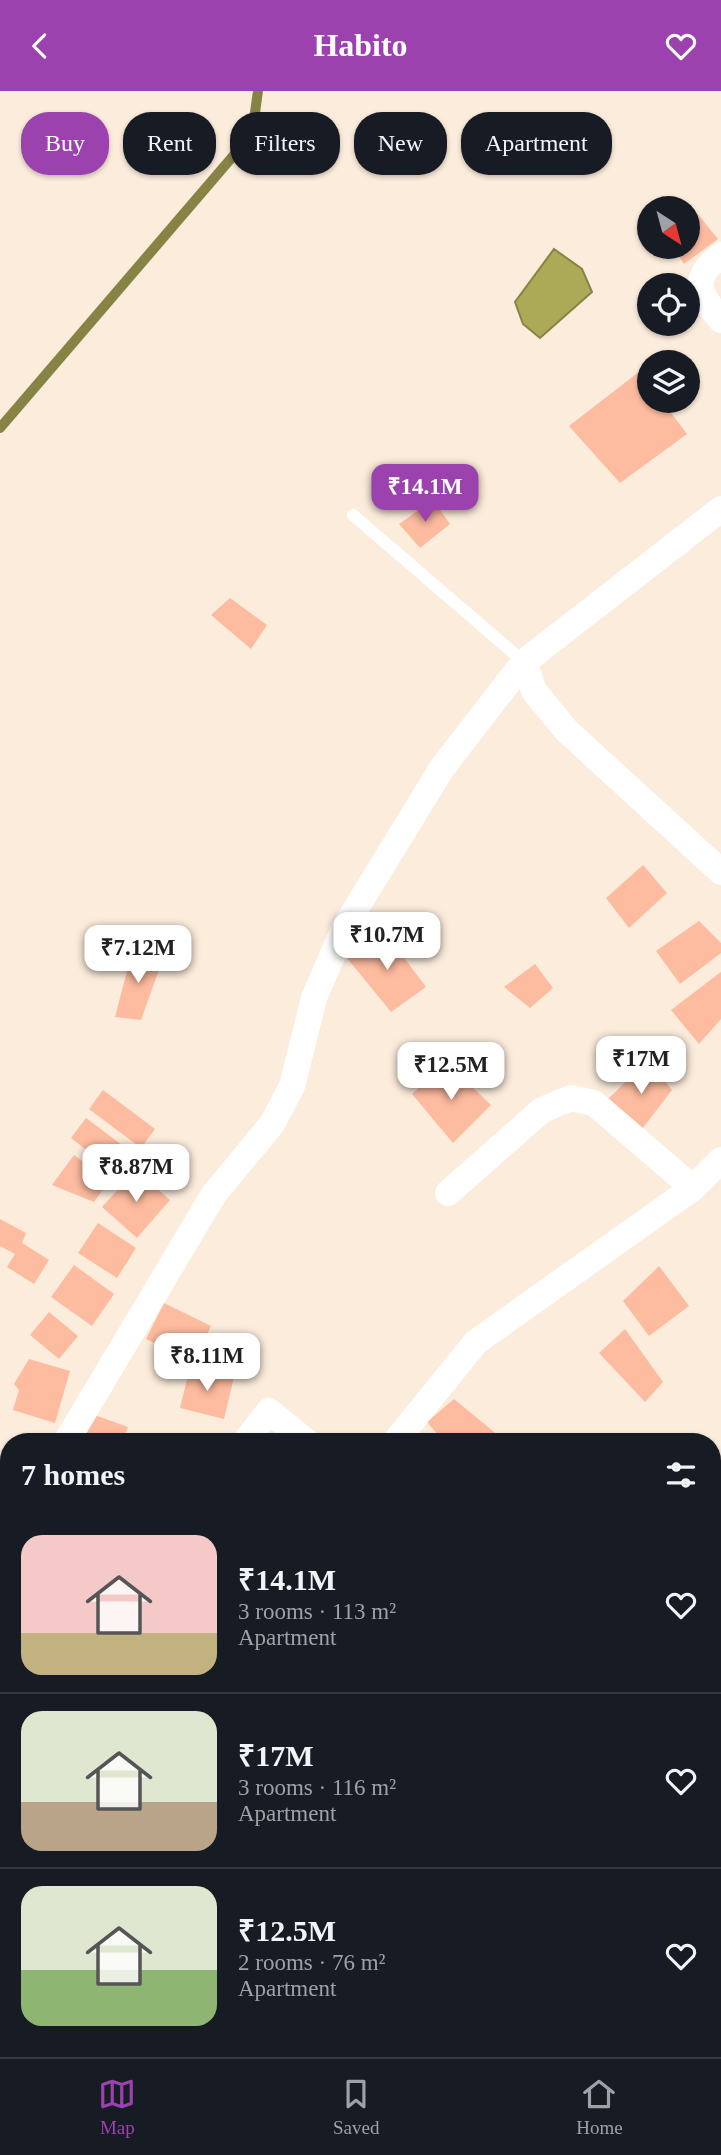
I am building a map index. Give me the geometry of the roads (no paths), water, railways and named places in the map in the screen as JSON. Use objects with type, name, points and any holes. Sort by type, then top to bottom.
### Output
[{"type":"street","points":[[721,255],[702,273],[699,286],[704,299],[721,320]]},
{"type":"street","points":[[71,1433],[214,1194],[272,1124],[292,1086],[314,998],[344,928],[442,768],[524,662],[721,509]]},
{"type":"street","points":[[524,662],[534,691],[566,730],[721,872]]},
{"type":"street","points":[[448,1193],[542,1110],[571,1098],[594,1103],[693,1188]]},
{"type":"street","points":[[402,1433],[476,1342],[693,1188],[721,1160]]},
{"type":"street","points":[[252,1433],[269,1411],[296,1433]]},
{"type":"lane","points":[[353,515],[524,662]]},
{"type":"waterway","points":[[0,428],[252,134],[258,91]]}]
